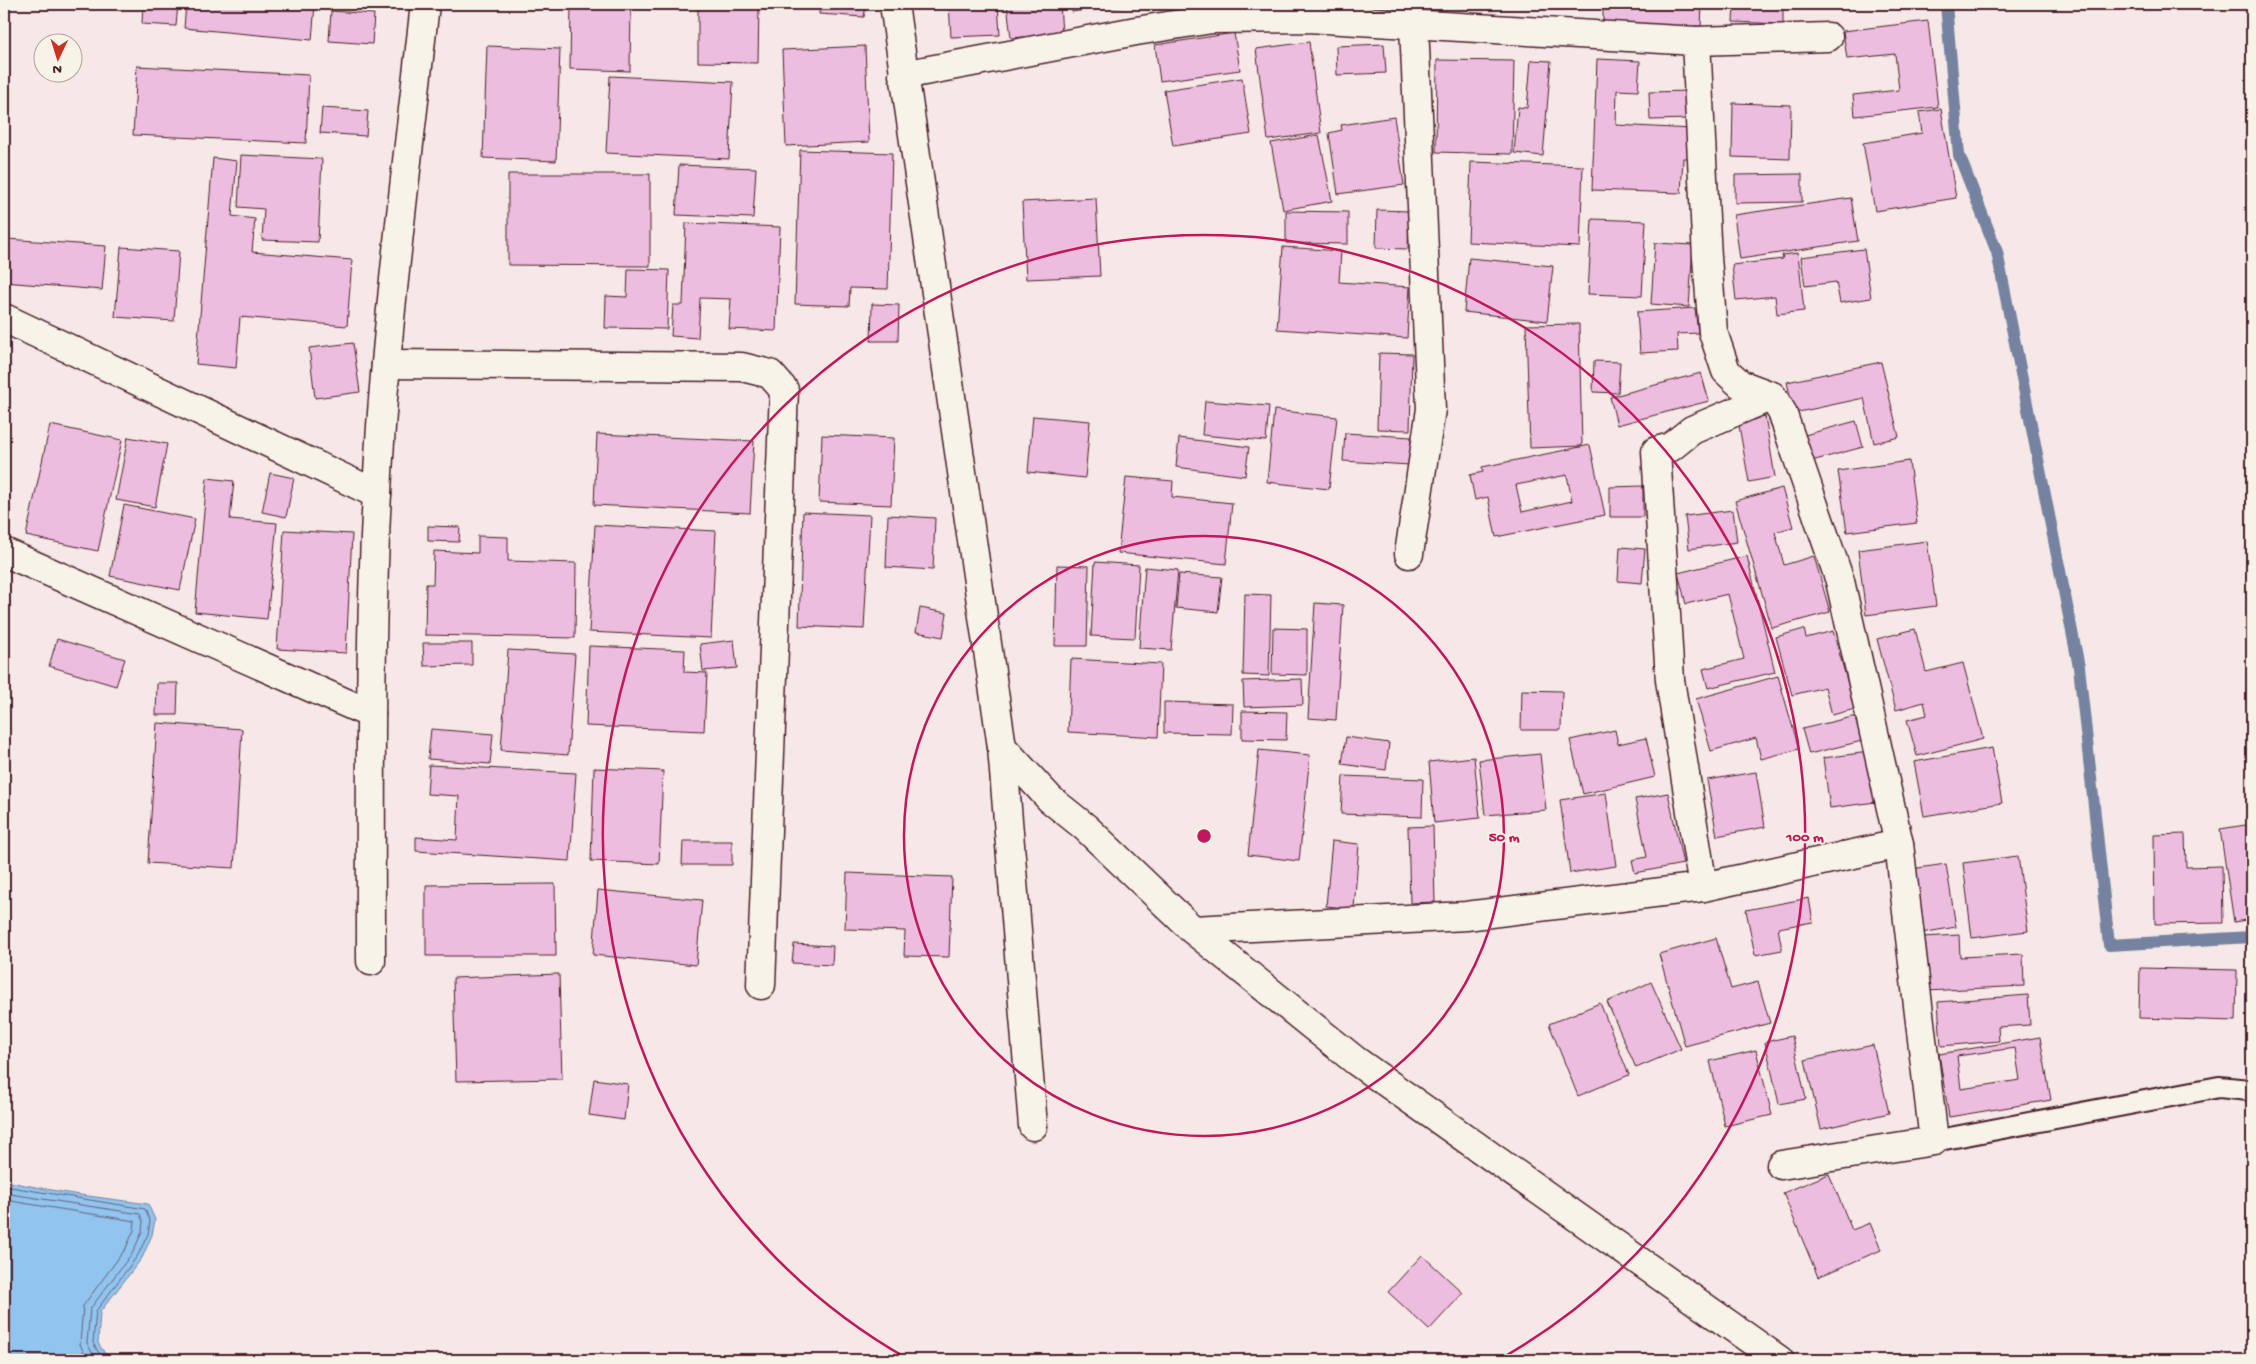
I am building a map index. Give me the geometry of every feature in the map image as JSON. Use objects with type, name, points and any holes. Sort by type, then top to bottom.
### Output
[{"type":"street","points":[[371,961],[371,714],[377,494],[386,364],[425,4]]},
{"type":"street","points":[[894,4],[902,75],[1002,747],[1033,1126]]},
{"type":"street","points":[[902,75],[1126,33],[1212,19],[1308,18],[1696,41],[1828,37]]},
{"type":"street","points":[[1409,554],[1431,409],[1414,25]]},
{"type":"street","points":[[1696,41],[1707,258],[1713,332],[1726,371],[1740,384],[1772,396],[1782,412],[1840,581],[1899,844],[1934,1141],[1781,1164]]},
{"type":"street","points":[[4,318],[377,494]]},
{"type":"street","points":[[386,364],[742,367],[770,374],[784,390],[761,985]]},
{"type":"street","points":[[1703,887],[1670,680],[1656,451],[1671,447],[1692,430],[1772,396]]},
{"type":"street","points":[[4,552],[371,714]]},
{"type":"street","points":[[1002,747],[1050,799],[1084,827],[1193,930],[1356,1061],[1779,1360]]},
{"type":"street","points":[[1193,930],[1466,916],[1703,887],[1899,844]]},
{"type":"lane","points":[[1934,1141],[2219,1087],[2249,1090],[2252,1092]]},
{"type":"water","points":[[4,1181],[73,1194],[148,1204],[155,1220],[152,1235],[142,1258],[100,1312],[98,1343],[109,1360],[4,1360]]},
{"type":"building","points":[[143,4],[178,4],[176,26],[142,24]]},
{"type":"building","points":[[186,4],[315,4],[312,40],[184,28]]},
{"type":"building","points":[[571,4],[631,4],[630,71],[570,69]]},
{"type":"building","points":[[698,4],[759,4],[758,63],[698,62]]},
{"type":"building","points":[[820,4],[866,4],[864,17],[819,14]]},
{"type":"building","points":[[949,4],[998,4],[1000,35],[951,37]]},
{"type":"building","points":[[1007,4],[1060,4],[1062,34],[1011,38]]},
{"type":"building","points":[[1071,4],[1103,4],[1104,7],[1072,12]]},
{"type":"building","points":[[1108,4],[1151,4],[1109,8]]},
{"type":"building","points":[[1603,4],[1702,4],[1701,27],[1603,24]]},
{"type":"building","points":[[1734,4],[1783,4],[1783,24],[1733,22]]},
{"type":"building","points":[[331,11],[374,14],[372,44],[329,41]]},
{"type":"building","points":[[1928,21],[1938,107],[1855,116],[1853,95],[1899,90],[1895,54],[1847,59],[1843,31]]},
{"type":"building","points":[[1234,33],[1240,70],[1160,81],[1155,45]]},
{"type":"building","points":[[1309,42],[1321,133],[1268,140],[1256,49]]},
{"type":"building","points":[[1384,44],[1386,73],[1337,75],[1336,46]]},
{"type":"building","points":[[487,46],[560,49],[556,161],[483,158]]},
{"type":"building","points":[[865,46],[869,142],[786,146],[782,50]]},
{"type":"building","points":[[1597,59],[1640,61],[1638,91],[1617,90],[1616,125],[1692,129],[1691,158],[1683,158],[1681,193],[1592,190]]},
{"type":"building","points":[[1437,60],[1514,61],[1512,154],[1436,152]]},
{"type":"building","points":[[1531,60],[1551,61],[1543,156],[1514,153],[1518,107],[1527,108]]},
{"type":"building","points":[[137,66],[309,75],[306,143],[133,135]]},
{"type":"building","points":[[610,76],[733,82],[729,159],[606,153]]},
{"type":"building","points":[[1242,78],[1251,134],[1173,146],[1164,90]]},
{"type":"building","points":[[1691,91],[1692,119],[1650,120],[1649,92]]},
{"type":"building","points":[[1733,103],[1791,105],[1790,159],[1732,157]]},
{"type":"building","points":[[322,108],[368,111],[366,136],[320,133]]},
{"type":"building","points":[[1941,109],[1956,198],[1875,211],[1863,143],[1922,133],[1919,112]]},
{"type":"building","points":[[1394,117],[1404,185],[1338,194],[1329,133],[1342,130],[1341,125]]},
{"type":"building","points":[[1319,135],[1332,201],[1283,210],[1271,143]]},
{"type":"building","points":[[800,150],[892,153],[888,289],[850,288],[849,306],[795,304]]},
{"type":"building","points":[[241,155],[322,159],[318,242],[262,240],[264,209],[238,207]]},
{"type":"building","points":[[213,158],[237,161],[232,216],[255,219],[252,252],[352,260],[347,326],[240,317],[236,368],[196,364]]},
{"type":"building","points":[[1471,162],[1583,166],[1580,247],[1468,242]]},
{"type":"building","points":[[679,165],[756,168],[753,218],[676,215]]},
{"type":"building","points":[[508,174],[650,174],[650,266],[508,265]]},
{"type":"building","points":[[1802,174],[1802,202],[1735,203],[1735,175]]},
{"type":"building","points":[[1096,198],[1100,276],[1026,279],[1022,202]]},
{"type":"building","points":[[1851,198],[1858,241],[1740,259],[1734,215]]},
{"type":"building","points":[[1377,210],[1409,211],[1408,249],[1376,248]]},
{"type":"building","points":[[1286,211],[1348,212],[1348,244],[1286,243]]},
{"type":"building","points":[[1592,219],[1646,221],[1642,296],[1588,294]]},
{"type":"building","points":[[686,223],[780,227],[776,331],[729,329],[731,299],[700,298],[698,338],[671,336],[673,305],[683,305]]},
{"type":"building","points":[[7,239],[106,246],[102,290],[4,282]]},
{"type":"building","points":[[1655,243],[1693,245],[1689,307],[1651,304]]},
{"type":"building","points":[[121,247],[179,251],[174,321],[115,317]]},
{"type":"building","points":[[1283,247],[1341,251],[1339,282],[1410,287],[1407,338],[1277,329]]},
{"type":"building","points":[[1864,249],[1871,298],[1840,303],[1836,282],[1805,286],[1801,257]]},
{"type":"building","points":[[1798,253],[1804,311],[1777,314],[1775,296],[1736,300],[1732,265],[1783,259],[1782,255]]},
{"type":"building","points":[[1469,258],[1553,266],[1547,321],[1464,312]]},
{"type":"building","points":[[628,269],[669,270],[667,329],[605,328],[606,296],[627,297]]},
{"type":"building","points":[[872,304],[899,305],[898,341],[871,341]]},
{"type":"building","points":[[1695,308],[1698,333],[1677,334],[1678,351],[1640,353],[1637,312]]},
{"type":"building","points":[[1579,324],[1582,446],[1530,448],[1526,325]]},
{"type":"building","points":[[353,343],[360,392],[315,398],[309,348]]},
{"type":"building","points":[[1379,353],[1412,354],[1410,430],[1377,429]]},
{"type":"building","points":[[1594,361],[1620,362],[1618,393],[1593,392]]},
{"type":"building","points":[[1881,362],[1899,437],[1874,443],[1864,398],[1794,413],[1787,382]]},
{"type":"building","points":[[1701,373],[1709,401],[1617,425],[1610,397]]},
{"type":"building","points":[[1205,401],[1269,406],[1266,441],[1202,435]]},
{"type":"building","points":[[1274,410],[1337,417],[1329,489],[1267,482]]},
{"type":"building","points":[[1033,416],[1090,421],[1085,478],[1028,472]]},
{"type":"building","points":[[1765,416],[1775,477],[1749,482],[1738,420]]},
{"type":"building","points":[[1856,421],[1863,447],[1808,462],[1801,436]]},
{"type":"building","points":[[50,425],[122,440],[98,551],[26,536]]},
{"type":"building","points":[[1345,433],[1411,437],[1410,465],[1343,461]]},
{"type":"building","points":[[597,434],[754,441],[750,513],[594,505]]},
{"type":"building","points":[[822,435],[894,438],[891,505],[819,502]]},
{"type":"building","points":[[128,437],[167,444],[155,507],[116,500]]},
{"type":"building","points":[[1179,438],[1249,447],[1245,476],[1176,467]]},
{"type":"building","points":[[1590,445],[1605,515],[1496,537],[1488,497],[1475,500],[1470,475],[1483,472],[1482,467]],"holes":[[[1567,475],[1572,501],[1522,512],[1516,485]]]},
{"type":"building","points":[[1909,461],[1917,523],[1847,532],[1838,471]]},
{"type":"building","points":[[270,473],[294,478],[286,517],[262,512]]},
{"type":"building","points":[[1126,477],[1173,481],[1172,497],[1232,503],[1226,564],[1118,553]]},
{"type":"building","points":[[207,478],[234,481],[230,519],[277,523],[267,619],[195,612]]},
{"type":"building","points":[[1643,486],[1643,517],[1610,517],[1610,487]]},
{"type":"building","points":[[1782,488],[1793,527],[1775,532],[1784,565],[1814,556],[1830,612],[1772,628],[1735,501]]},
{"type":"building","points":[[124,505],[195,519],[180,590],[110,576]]},
{"type":"building","points":[[1733,510],[1737,542],[1689,549],[1685,516]]},
{"type":"building","points":[[803,512],[870,515],[864,629],[799,626]]},
{"type":"building","points":[[888,515],[935,518],[933,570],[886,567]]},
{"type":"building","points":[[595,525],[716,531],[711,638],[589,632]]},
{"type":"building","points":[[428,526],[460,527],[459,542],[428,541]]},
{"type":"building","points":[[284,530],[352,534],[346,653],[277,649]]},
{"type":"building","points":[[478,536],[508,537],[508,561],[576,563],[575,638],[425,635],[426,584],[433,584],[434,551],[478,553]]},
{"type":"building","points":[[1927,541],[1936,606],[1866,615],[1858,550]]},
{"type":"building","points":[[1620,547],[1645,549],[1642,583],[1618,581]]},
{"type":"building","points":[[1747,556],[1775,672],[1708,688],[1703,669],[1744,659],[1728,594],[1686,604],[1678,573]]},
{"type":"building","points":[[1095,562],[1139,565],[1135,638],[1091,636]]},
{"type":"building","points":[[1057,565],[1089,566],[1087,646],[1055,646]]},
{"type":"building","points":[[1145,567],[1178,570],[1171,650],[1139,648]]},
{"type":"building","points":[[1179,574],[1222,577],[1218,612],[1176,608]]},
{"type":"building","points":[[1245,594],[1271,595],[1269,676],[1243,675]]},
{"type":"building","points":[[1315,603],[1343,605],[1336,720],[1308,718]]},
{"type":"building","points":[[920,608],[947,613],[943,637],[916,632]]},
{"type":"building","points":[[1273,628],[1307,629],[1307,675],[1272,674]]},
{"type":"building","points":[[1804,629],[1806,638],[1833,631],[1855,709],[1832,715],[1825,687],[1792,695],[1776,637]]},
{"type":"building","points":[[1915,629],[1926,672],[1963,663],[1983,739],[1917,756],[1907,720],[1927,715],[1924,702],[1896,710],[1877,639]]},
{"type":"building","points":[[57,639],[125,659],[116,686],[49,666]]},
{"type":"building","points":[[734,640],[737,668],[703,671],[700,644]]},
{"type":"building","points":[[423,643],[472,643],[472,665],[424,666]]},
{"type":"building","points":[[589,646],[685,650],[684,672],[707,673],[704,731],[586,726]]},
{"type":"building","points":[[508,650],[575,654],[568,755],[501,750]]},
{"type":"building","points":[[1071,659],[1161,664],[1158,737],[1068,732]]},
{"type":"building","points":[[1778,676],[1799,749],[1761,759],[1756,738],[1711,751],[1696,699]]},
{"type":"building","points":[[1302,679],[1303,705],[1244,707],[1243,681]]},
{"type":"building","points":[[157,683],[178,683],[177,715],[156,715]]},
{"type":"building","points":[[1522,690],[1562,691],[1561,730],[1521,730]]},
{"type":"building","points":[[1164,702],[1233,704],[1232,734],[1164,733]]},
{"type":"building","points":[[1242,711],[1287,712],[1286,740],[1242,739]]},
{"type":"building","points":[[1856,716],[1862,741],[1809,754],[1802,729]]},
{"type":"building","points":[[157,723],[242,729],[234,868],[148,863]]},
{"type":"building","points":[[431,729],[493,734],[490,764],[428,759]]},
{"type":"building","points":[[1615,730],[1618,744],[1646,738],[1655,777],[1583,794],[1570,740]]},
{"type":"building","points":[[1346,737],[1389,743],[1386,770],[1342,764]]},
{"type":"building","points":[[1992,748],[2002,803],[1924,816],[1914,762]]},
{"type":"building","points":[[1259,750],[1310,755],[1299,861],[1248,855]]},
{"type":"building","points":[[1869,752],[1876,802],[1830,808],[1823,758]]},
{"type":"building","points":[[1540,754],[1546,810],[1485,815],[1479,760]]},
{"type":"building","points":[[1474,757],[1480,818],[1434,823],[1429,762]]},
{"type":"building","points":[[429,765],[576,773],[570,861],[416,851],[416,837],[457,840],[459,796],[427,794]]},
{"type":"building","points":[[594,768],[663,771],[659,864],[591,861]]},
{"type":"building","points":[[1756,772],[1765,827],[1717,836],[1707,780]]},
{"type":"building","points":[[1343,776],[1423,779],[1422,817],[1341,814]]},
{"type":"building","points":[[1606,793],[1616,866],[1570,873],[1560,800]]},
{"type":"building","points":[[1668,793],[1683,864],[1635,873],[1632,860],[1647,857],[1635,799]]},
{"type":"building","points":[[2252,824],[2252,919],[2234,922],[2220,829]]},
{"type":"building","points":[[1433,826],[1435,902],[1410,903],[1408,827]]},
{"type":"building","points":[[2185,834],[2186,867],[2222,866],[2223,923],[2155,924],[2154,835]]},
{"type":"building","points":[[683,841],[732,841],[732,865],[682,865]]},
{"type":"building","points":[[1332,841],[1359,844],[1354,909],[1326,906]]},
{"type":"building","points":[[2018,856],[2028,931],[1972,938],[1963,863]]},
{"type":"building","points":[[1946,864],[1956,927],[1921,933],[1911,869]]},
{"type":"building","points":[[847,873],[952,877],[949,957],[904,956],[905,931],[845,929]]},
{"type":"building","points":[[555,884],[556,956],[426,956],[426,885]]},
{"type":"building","points":[[598,890],[702,900],[696,965],[593,955]]},
{"type":"building","points":[[1809,898],[1813,922],[1778,928],[1782,950],[1755,955],[1746,910]]},
{"type":"building","points":[[1959,935],[1960,957],[2023,954],[2024,986],[1926,991],[1923,937]]},
{"type":"building","points":[[1716,938],[1731,989],[1758,982],[1770,1023],[1685,1046],[1659,954]]},
{"type":"building","points":[[794,944],[833,946],[832,965],[792,963]]},
{"type":"building","points":[[2140,968],[2237,970],[2236,1021],[2139,1018]]},
{"type":"building","points":[[559,974],[562,1079],[456,1081],[453,978]]},
{"type":"building","points":[[1651,982],[1681,1049],[1636,1068],[1607,1002]]},
{"type":"building","points":[[2028,995],[2030,1025],[1998,1027],[1999,1041],[1941,1046],[1938,1002]]},
{"type":"building","points":[[1600,1003],[1629,1075],[1578,1096],[1549,1024]]},
{"type":"building","points":[[1792,1036],[1806,1099],[1779,1104],[1765,1042]]},
{"type":"building","points":[[2040,1037],[2051,1100],[1949,1117],[1939,1054]],"holes":[[[2015,1048],[2020,1080],[1961,1089],[1957,1056]]]},
{"type":"building","points":[[1873,1045],[1889,1113],[1821,1129],[1805,1060]]},
{"type":"building","points":[[1756,1050],[1772,1115],[1725,1126],[1710,1061]]},
{"type":"building","points":[[594,1079],[628,1084],[624,1120],[589,1115]]},
{"type":"building","points":[[1829,1174],[1852,1230],[1870,1223],[1881,1250],[1818,1277],[1783,1193]]},
{"type":"building","points":[[1422,1255],[1463,1293],[1429,1330],[1388,1292]]},
{"type":"waterway","points":[[1946,4],[1959,155],[1997,252],[2079,667],[2109,945],[2252,937]]}]
